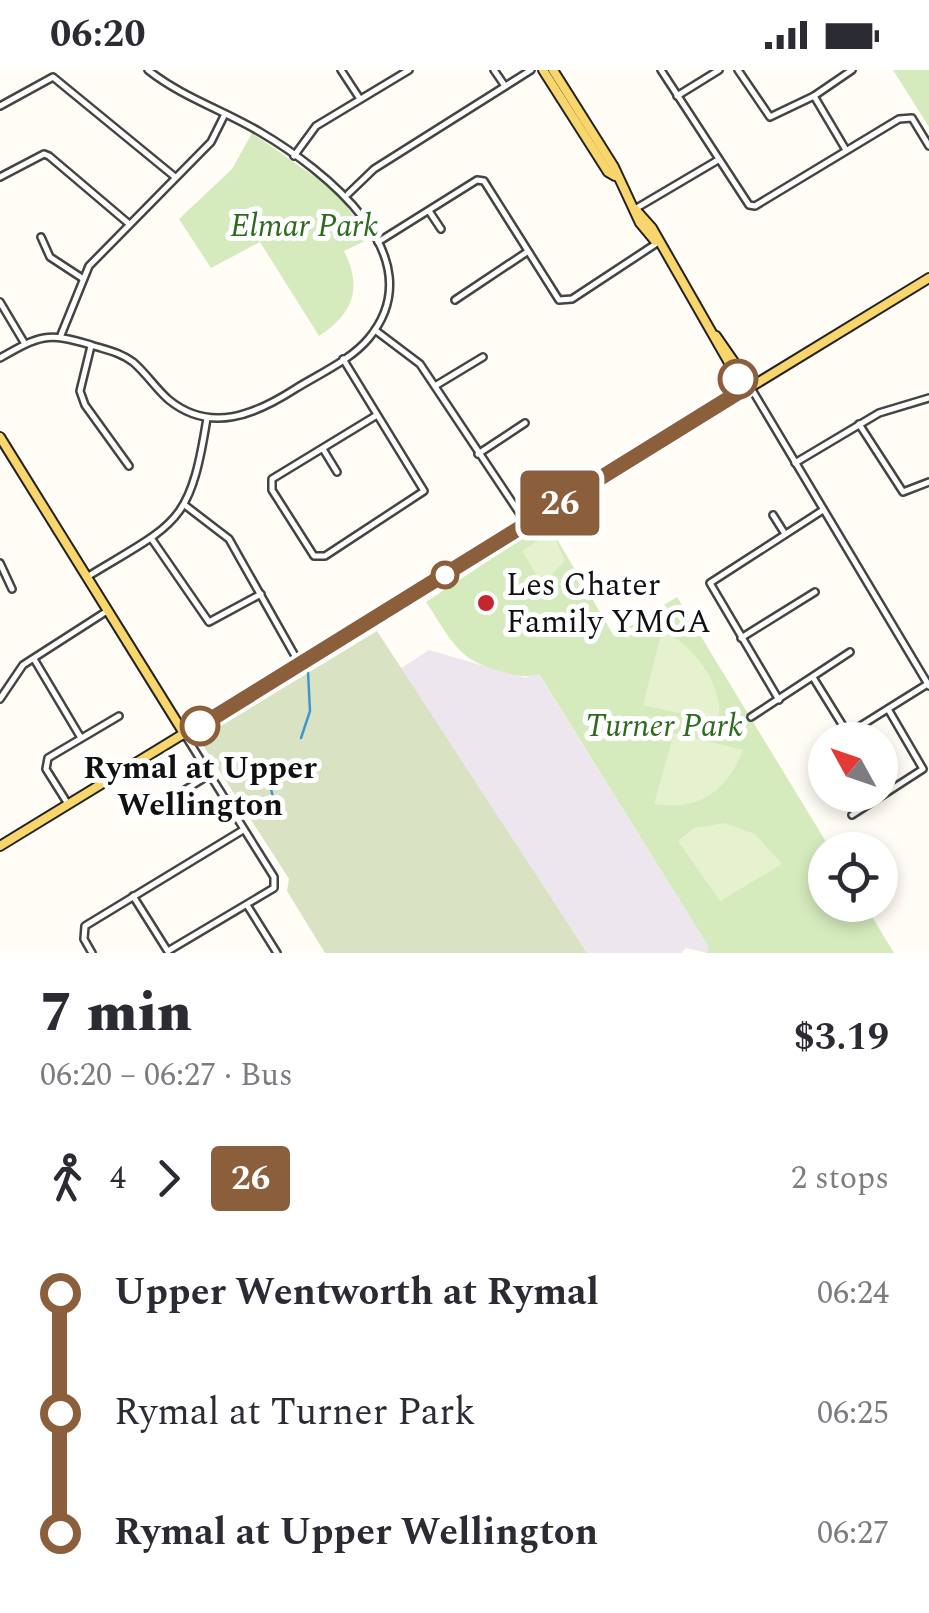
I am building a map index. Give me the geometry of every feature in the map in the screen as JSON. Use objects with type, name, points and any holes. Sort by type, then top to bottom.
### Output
[{"type":"main road","points":[[543,70],[615,176]]},
{"type":"main road","points":[[553,70],[714,336],[725,344],[747,387]]},
{"type":"main road","points":[[0,846],[929,278]]},
{"type":"main road","points":[[0,437],[185,735]]},
{"type":"street","points":[[0,358],[25,344],[60,335],[129,359],[176,406],[207,418],[238,418],[258,412],[343,359],[375,330],[388,286],[378,242],[347,196],[294,156],[224,114],[170,88],[148,70]]},
{"type":"street","points":[[341,70],[360,99]]},
{"type":"street","points":[[294,156],[316,126],[409,70]]},
{"type":"street","points":[[494,70],[504,86]]},
{"type":"street","points":[[347,196],[374,169],[531,70]]},
{"type":"street","points":[[661,70],[746,202],[755,206],[906,118],[912,118],[929,146]]},
{"type":"street","points":[[677,96],[720,70]]},
{"type":"street","points":[[738,70],[770,117],[814,96],[852,70]]},
{"type":"street","points":[[0,106],[53,77],[175,178]]},
{"type":"street","points":[[814,96],[847,151]]},
{"type":"street","points":[[60,335],[82,278],[128,223],[211,142],[224,114]]},
{"type":"street","points":[[0,178],[44,154],[50,156],[128,223]]},
{"type":"street","points":[[635,208],[718,160]]},
{"type":"street","points":[[378,242],[477,180],[484,181],[556,296],[566,302],[657,243]]},
{"type":"street","points":[[428,211],[440,229]]},
{"type":"street","points":[[41,237],[50,257],[82,278]]},
{"type":"street","points":[[455,300],[528,252]]},
{"type":"street","points":[[0,302],[25,344]]},
{"type":"street","points":[[375,330],[414,357],[526,524]]},
{"type":"street","points":[[92,345],[80,390],[85,405],[129,466]]},
{"type":"street","points":[[436,386],[483,357]]},
{"type":"street","points":[[343,359],[377,414],[424,491],[320,558],[311,554],[270,484],[277,475],[377,414]]},
{"type":"street","points":[[747,387],[929,684],[867,722]]},
{"type":"street","points":[[795,463],[859,424],[898,406],[929,398]]},
{"type":"street","points":[[87,577],[151,538],[186,506],[197,479],[207,418]]},
{"type":"street","points":[[478,454],[526,423]]},
{"type":"street","points":[[859,424],[904,492],[929,482]]},
{"type":"street","points":[[322,448],[336,472]]},
{"type":"street","points":[[186,506],[229,539],[300,664]]},
{"type":"street","points":[[779,700],[710,584],[822,510]]},
{"type":"street","points":[[773,516],[785,534]]},
{"type":"street","points":[[151,538],[209,622],[261,594]]},
{"type":"street","points":[[0,563],[12,589]]},
{"type":"street","points":[[740,638],[815,592]]},
{"type":"street","points":[[0,698],[33,658],[107,611]]},
{"type":"street","points":[[752,717],[850,652]]},
{"type":"street","points":[[33,658],[81,738]]},
{"type":"street","points":[[814,679],[841,722]]},
{"type":"street","points":[[852,814],[923,769],[888,709]]},
{"type":"street","points":[[68,804],[45,764],[53,752],[119,716]]},
{"type":"street","points":[[132,896],[168,952],[274,888],[274,876],[185,735]]},
{"type":"street","points":[[151,811],[209,775]]},
{"type":"street","points":[[92,953],[84,940],[85,926],[243,830]]},
{"type":"street","points":[[247,904],[276,953]]},
{"type":"shaded area","points":[[429,650],[526,678],[538,673],[708,946],[707,953],[686,948],[681,953],[587,953],[400,669]]},
{"type":"green space","points":[[893,70],[929,70],[929,127]]},
{"type":"green space","name":"Elmar Park","points":[[252,133],[338,193],[369,239],[344,251],[353,277],[351,299],[340,319],[319,336],[260,242],[211,268],[179,219],[232,169]]},
{"type":"green space","name":"Turner Park","points":[[547,522],[614,636],[677,597],[820,832],[808,832],[808,922],[875,922],[894,953],[707,953],[708,946],[539,674],[520,676],[474,661],[456,646],[426,602]]},
{"type":"green space","points":[[550,527],[565,561],[542,584],[522,551],[538,541],[535,534]]},
{"type":"green space","points":[[377,631],[587,953],[325,953],[287,891],[289,879],[199,739]]},
{"type":"green space","points":[[662,631],[685,645],[712,681],[718,722],[643,705]]},
{"type":"green space","points":[[674,733],[743,750],[729,777],[710,795],[685,804],[654,804]]},
{"type":"green space","points":[[725,823],[755,834],[782,864],[720,901],[678,841],[694,828]]},
{"type":"waterway","points":[[301,738],[310,711],[308,672]]},
{"type":"waterway","points":[[275,770],[269,782],[279,819]]},
{"type":"bus line","name":"26","points":[[200,726],[679,431],[744,389],[738,379]]},
{"type":"place","name":"Les Chater Family YMCA","points":[[486,603]]},
{"type":"place","name":"Rymal at Upper Wellington","points":[[200,726]]}]
